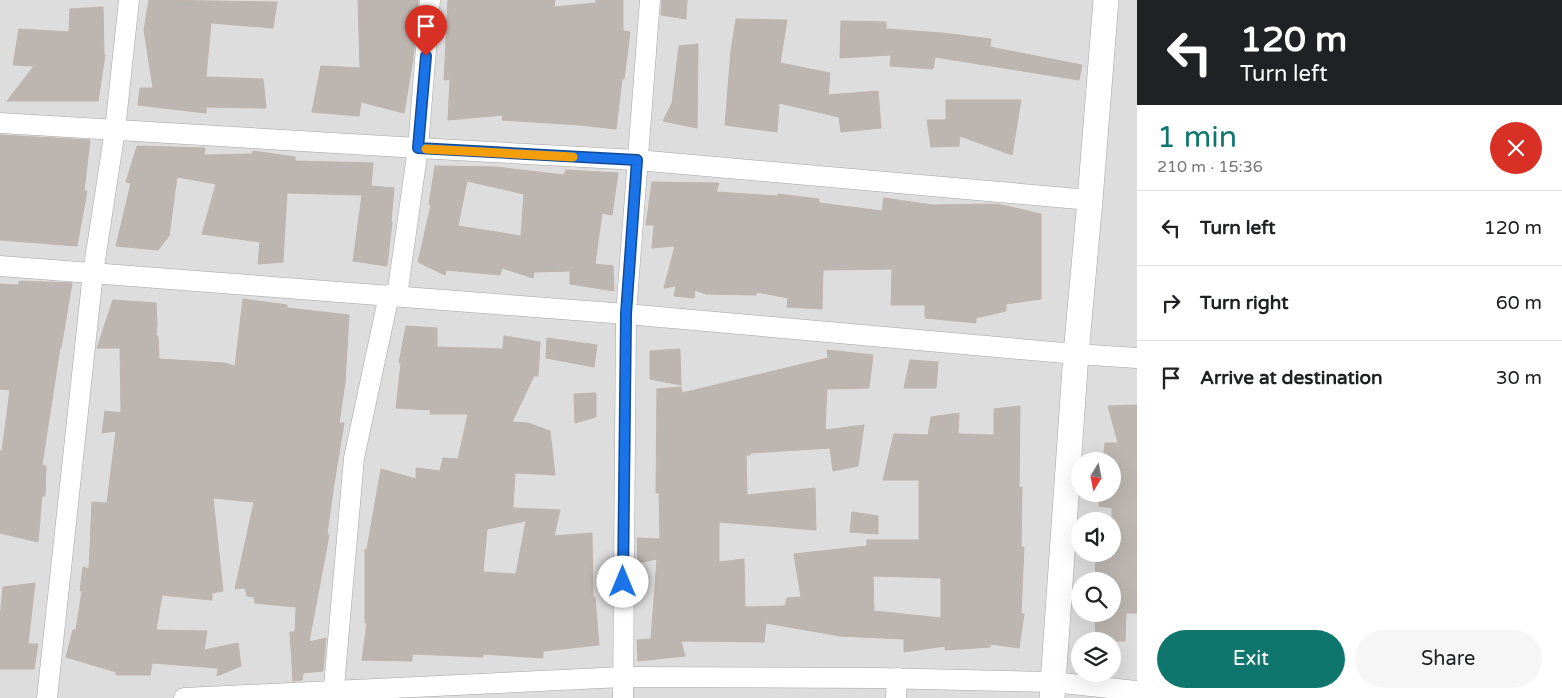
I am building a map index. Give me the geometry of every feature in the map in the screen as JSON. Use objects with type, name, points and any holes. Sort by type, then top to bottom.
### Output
[{"type":"street","points":[[46,698],[93,273],[115,130],[128,0]]},
{"type":"street","points":[[333,695],[354,458],[393,296],[418,148],[430,0]]},
{"type":"street","points":[[623,698],[626,314],[650,0]]},
{"type":"street","points":[[1052,690],[1076,354],[1106,0]]},
{"type":"street","points":[[0,122],[637,160],[1090,200]]},
{"type":"street","points":[[0,266],[626,314],[1137,358]]},
{"type":"street","points":[[184,698],[333,695],[622,677],[896,688],[1137,691]]},
{"type":"shaded area","points":[[0,0],[1137,0],[1137,698],[0,698]]},
{"type":"building","points":[[149,0],[277,2],[273,28],[211,23],[206,77],[263,79],[266,108],[206,107],[206,113],[138,105],[140,88],[153,88],[144,30]]},
{"type":"building","points":[[358,0],[418,0],[413,59],[404,113],[361,102],[359,116],[312,112],[321,66],[360,68]]},
{"type":"building","points":[[448,0],[555,0],[554,7],[596,3],[596,0],[623,0],[623,31],[630,32],[616,129],[502,120],[503,115],[448,120],[450,79],[444,80]]},
{"type":"building","points":[[662,0],[687,0],[686,19],[661,15]]},
{"type":"building","points":[[103,7],[105,55],[98,101],[7,101],[34,66],[13,65],[19,29],[69,32],[70,9]]},
{"type":"building","points":[[736,19],[787,20],[780,63],[830,73],[828,95],[878,91],[881,128],[841,132],[839,117],[779,103],[777,132],[725,125],[731,51]]},
{"type":"building","points":[[841,21],[886,22],[886,29],[991,39],[990,47],[1082,65],[1079,80],[935,57],[933,69],[890,66],[891,55],[840,58]]},
{"type":"building","points":[[698,44],[697,128],[663,121],[672,103],[679,46]]},
{"type":"building","points":[[946,100],[1021,100],[1012,155],[960,136],[959,146],[931,147],[927,120],[946,120]]},
{"type":"building","points":[[0,135],[90,140],[84,191],[87,191],[77,246],[0,240]]},
{"type":"building","points":[[137,146],[205,148],[204,155],[252,154],[253,151],[295,157],[295,161],[373,163],[371,186],[394,188],[387,266],[353,261],[362,195],[287,193],[283,262],[258,264],[260,242],[202,234],[216,184],[177,177],[169,236],[158,250],[116,246],[131,183],[126,182]]},
{"type":"building","points":[[435,166],[496,167],[564,175],[566,170],[618,173],[612,215],[602,213],[595,264],[613,266],[614,291],[570,284],[570,271],[534,272],[533,278],[502,268],[500,275],[446,270],[445,275],[418,262],[431,205],[429,204]],"holes":[[[467,181],[524,194],[521,236],[458,226]]]},
{"type":"building","points":[[652,182],[719,183],[716,192],[778,196],[778,194],[819,199],[819,203],[882,211],[884,198],[932,205],[997,204],[1041,214],[1041,299],[1006,304],[1006,311],[976,318],[976,323],[925,318],[925,305],[891,305],[892,269],[823,270],[822,309],[787,307],[788,298],[757,292],[756,295],[706,294],[695,290],[694,298],[674,296],[676,286],[664,288],[675,246],[652,248],[654,225],[646,225]]},
{"type":"building","points":[[19,281],[72,283],[42,465],[46,466],[45,496],[42,496],[38,542],[0,533],[0,451],[2,451],[10,390],[0,389],[0,284],[19,285]]},
{"type":"building","points":[[243,299],[287,305],[287,308],[349,315],[345,383],[339,423],[344,423],[327,534],[329,535],[309,642],[326,638],[323,671],[303,673],[302,680],[293,681],[290,632],[295,632],[296,607],[255,603],[254,597],[247,596],[245,588],[235,589],[254,502],[213,498],[223,591],[212,593],[212,600],[162,595],[156,630],[207,631],[204,650],[238,643],[241,666],[217,676],[218,668],[152,663],[150,675],[116,675],[116,672],[66,657],[73,630],[76,630],[82,591],[80,591],[83,567],[89,569],[92,502],[107,503],[116,431],[102,433],[105,411],[121,413],[120,348],[97,348],[113,300],[156,303],[156,336],[158,336],[159,359],[224,363],[235,366]]},
{"type":"building","points":[[406,326],[437,328],[437,347],[503,349],[504,336],[540,342],[538,376],[534,376],[512,422],[528,423],[550,431],[555,475],[515,473],[513,508],[560,510],[554,536],[592,533],[593,597],[595,597],[599,645],[543,651],[543,658],[483,654],[483,657],[412,654],[412,661],[362,660],[367,623],[365,623],[365,549],[367,549],[381,469],[416,479],[416,468],[440,471],[443,458],[458,459],[468,414],[430,414],[431,410],[396,408],[401,363],[399,363]],"holes":[[[526,521],[516,574],[483,572],[487,529]]]},
{"type":"building","points":[[547,338],[597,345],[594,367],[546,358]]},
{"type":"building","points":[[680,349],[681,385],[650,379],[650,351]]},
{"type":"building","points":[[827,350],[873,355],[869,388],[827,389],[825,430],[864,425],[858,466],[833,471],[830,448],[750,453],[750,455],[746,455],[747,495],[815,488],[816,530],[719,522],[719,562],[744,559],[745,607],[785,606],[787,598],[801,597],[794,554],[867,546],[867,540],[919,540],[919,480],[883,480],[894,434],[928,435],[931,417],[959,413],[958,434],[994,435],[994,409],[1020,406],[1019,488],[1022,487],[1021,547],[1024,547],[1021,614],[1024,614],[1019,648],[990,644],[990,647],[945,650],[945,646],[904,652],[904,639],[840,636],[766,623],[764,642],[681,641],[685,656],[638,661],[637,640],[651,639],[657,559],[638,563],[637,538],[660,539],[659,493],[656,493],[657,389],[681,387],[682,393],[828,358]],"holes":[[[873,576],[941,578],[941,618],[874,611]]]},
{"type":"building","points":[[910,360],[938,362],[936,388],[904,388]]},
{"type":"building","points":[[596,393],[596,417],[575,423],[574,394]]},
{"type":"building","points":[[1137,405],[1137,613],[1126,613],[1125,641],[1121,641],[1121,632],[1096,632],[1095,622],[1121,622],[1121,572],[1095,572],[1096,562],[1121,562],[1121,512],[1112,512],[1112,508],[1099,506],[1099,502],[1121,502],[1121,452],[1104,452],[1105,443],[1118,443],[1108,406]]},
{"type":"building","points":[[852,512],[878,516],[878,534],[850,532]]},
{"type":"building","points":[[35,583],[28,644],[38,644],[34,669],[0,669],[0,618],[3,587]]},
{"type":"slow traffic","points":[[426,149],[573,157]]},
{"type":"route","points":[[426,56],[418,148],[637,160],[626,314],[623,582]]}]
